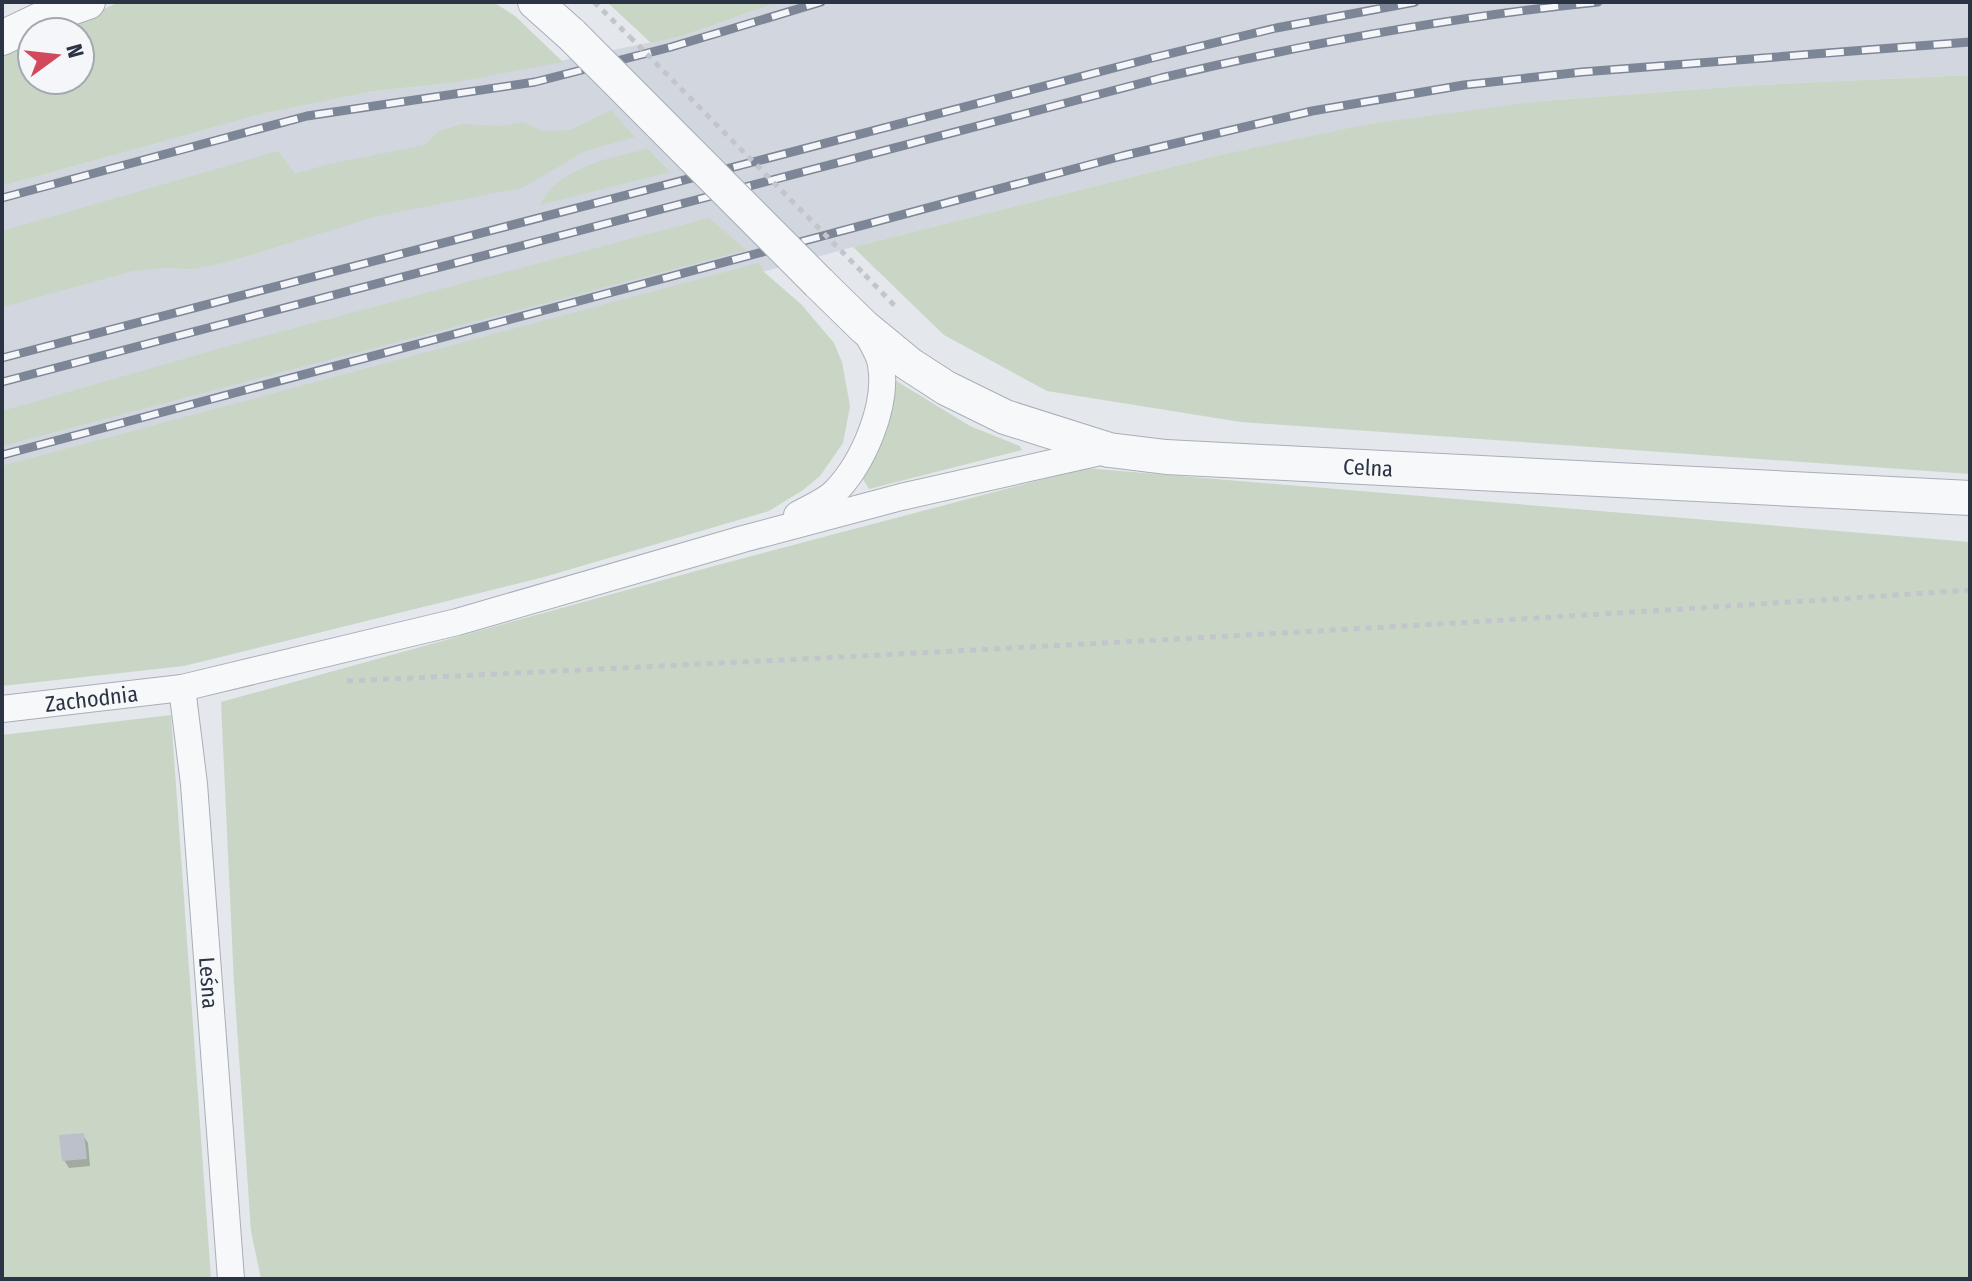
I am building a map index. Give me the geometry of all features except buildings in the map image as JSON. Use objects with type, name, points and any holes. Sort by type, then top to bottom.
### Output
[{"type":"street","points":[[2,38],[48,16],[88,2]]},
{"type":"street","name":"Celna","points":[[535,2],[572,35],[864,327],[909,364],[946,388],[1005,417],[1109,450],[1166,457],[1970,498]]},
{"type":"street","points":[[743,539],[794,516],[834,493],[860,457],[873,429],[880,396],[881,364],[864,327]]},
{"type":"street","points":[[743,539],[962,482],[1109,450]]},
{"type":"street","name":"Zachodnia","points":[[2,709],[182,688],[457,622],[743,539]]},
{"type":"street","name":"Leśna","points":[[182,688],[194,784],[231,1279]]},
{"type":"path","points":[[594,2],[904,316]]},
{"type":"path","points":[[338,681],[1584,617],[1970,590]]},
{"type":"shaded area","points":[[779,2],[1970,2],[1970,75],[1757,85],[1541,101],[1215,156],[853,247],[2,481],[2,186],[266,113],[375,91],[451,83],[682,36]]},
{"type":"green space","points":[[119,2],[493,2],[515,16],[563,62],[451,83],[375,91],[266,113],[2,186],[2,57],[16,50],[16,96],[96,96],[96,16],[89,16]]},
{"type":"green space","points":[[607,2],[779,2],[682,36],[651,43]]},
{"type":"green space","points":[[1970,75],[1970,474],[1241,422],[1047,391],[944,335],[853,247],[1215,156],[1369,124],[1541,101],[1757,85]]},
{"type":"green space","points":[[611,110],[635,137],[585,151],[522,188],[378,216],[227,262],[194,269],[133,271],[2,307],[2,231],[278,151],[295,174],[425,145],[439,131],[462,124],[501,126],[523,122],[543,131],[570,130]]},
{"type":"green space","points":[[648,149],[670,172],[540,205],[559,182],[572,173],[603,160]]},
{"type":"green space","points":[[709,218],[746,250],[2,446],[2,411],[246,341]]},
{"type":"green space","points":[[759,263],[764,272],[801,304],[834,343],[842,362],[850,406],[843,443],[820,476],[769,511],[544,577],[184,666],[2,686],[2,466]]},
{"type":"green space","points":[[893,379],[970,426],[1020,446],[1022,450],[869,489],[863,479],[878,452]]},
{"type":"green space","points":[[1085,468],[1970,542],[1970,1279],[261,1279],[251,1231],[234,984],[221,702]]},
{"type":"green space","points":[[171,715],[211,1279],[2,1279],[2,735]]},
{"type":"railway","points":[[2,198],[307,116],[535,82],[671,47],[821,2]]},
{"type":"railway","points":[[2,358],[1152,58],[1276,28],[1415,2]]},
{"type":"railway","points":[[2,382],[1161,78],[1378,33],[1488,15],[1598,2]]},
{"type":"railway","points":[[2,455],[1122,156],[1312,111],[1464,85],[1582,72],[1970,42]]}]
